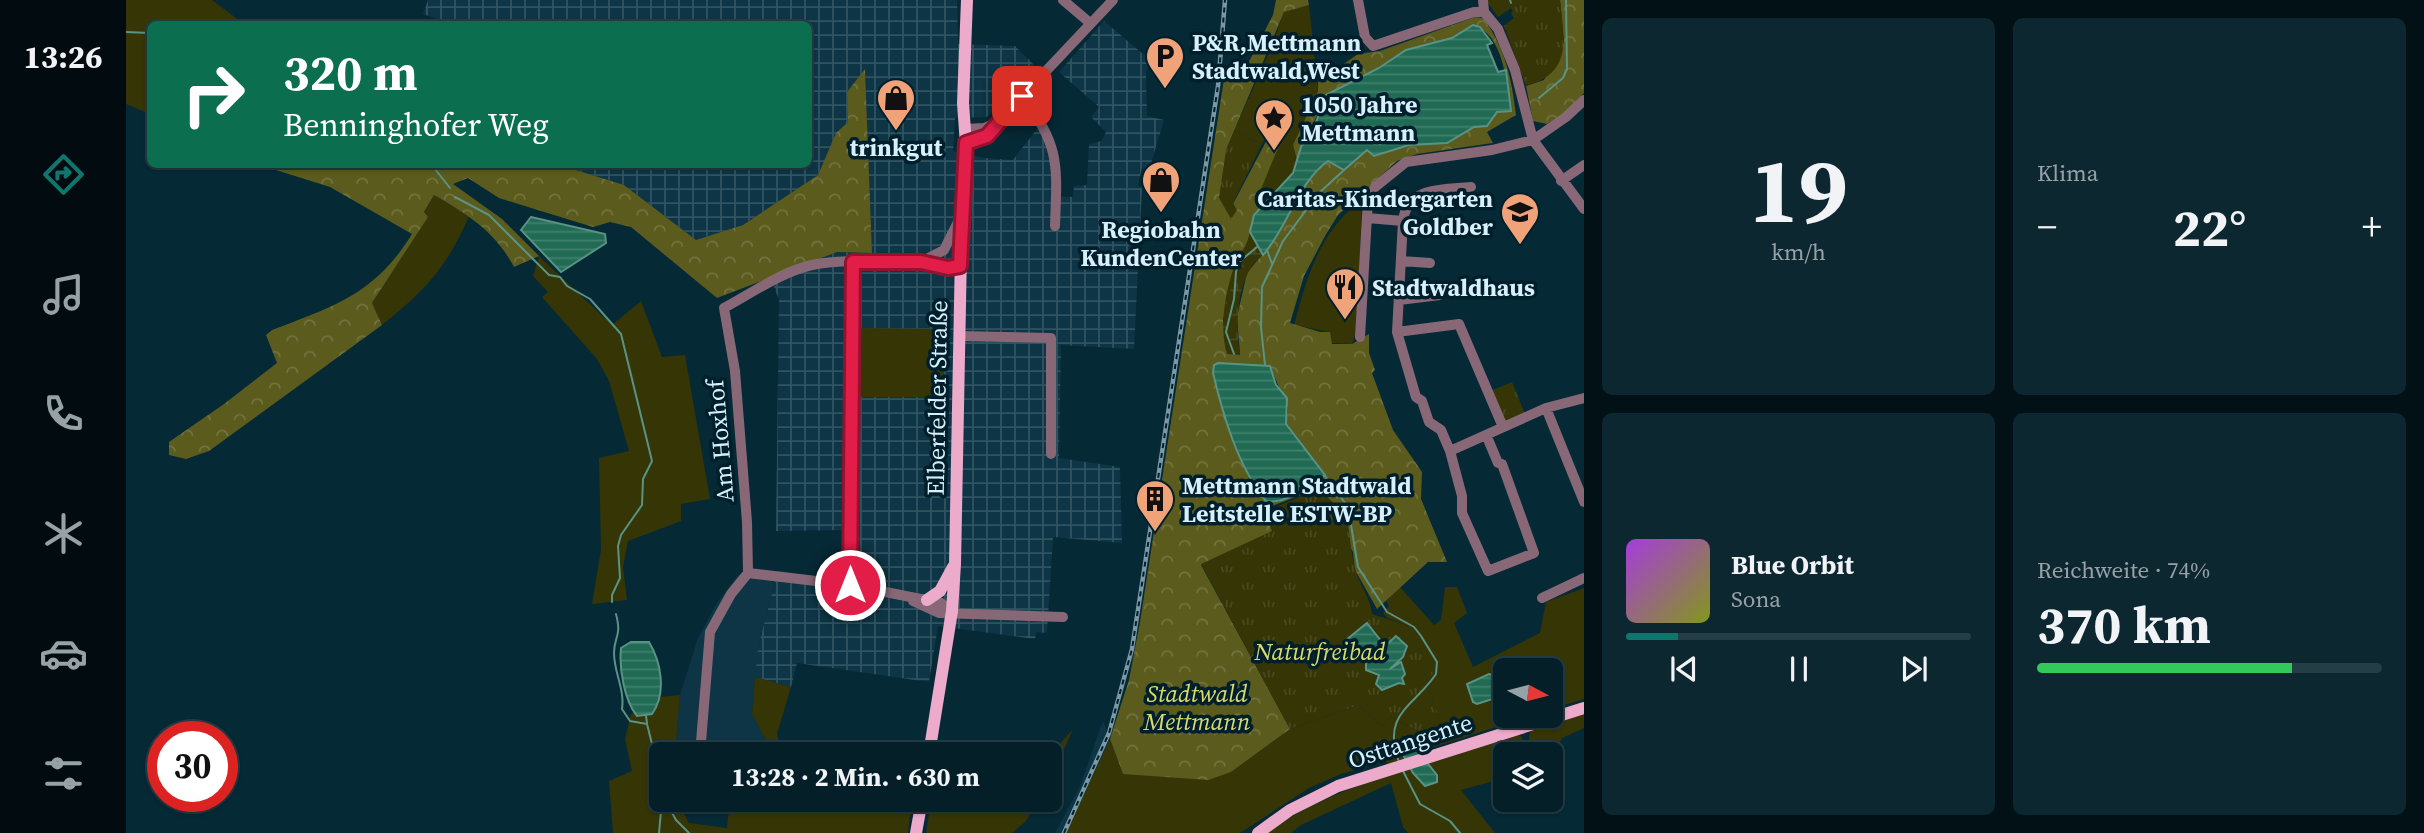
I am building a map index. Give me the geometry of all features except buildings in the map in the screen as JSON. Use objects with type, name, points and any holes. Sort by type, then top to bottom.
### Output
[{"type":"main road","name":"Elberfelder Straße","points":[[931,742],[952,611],[955,564],[967,0]]},
{"type":"main road","points":[[927,600],[940,591],[955,564]]},
{"type":"main road","name":"Osttangente","points":[[1258,833],[1314,797],[1372,774],[1584,708]]},
{"type":"main road","points":[[916,833],[920,812]]},
{"type":"street","points":[[1063,0],[1090,23]]},
{"type":"street","points":[[966,136],[998,122],[1113,0]]},
{"type":"street","points":[[1358,0],[1365,37],[1373,46],[1477,11],[1484,6],[1498,29],[1516,70],[1532,140],[1560,181],[1584,209]]},
{"type":"street","points":[[1022,96],[1041,120],[1053,144],[1057,171],[1055,226]]},
{"type":"street","points":[[1360,337],[1370,192],[1406,162],[1492,150],[1532,140],[1566,117],[1584,100]]},
{"type":"street","points":[[1560,181],[1584,165]]},
{"type":"street","points":[[1471,187],[1419,194],[1407,205],[1403,221],[1397,332],[1416,397],[1422,401],[1429,422],[1441,430],[1450,451],[1453,473],[1462,496],[1462,513],[1488,571],[1531,556],[1534,549],[1502,464],[1497,463],[1487,437]]},
{"type":"street","points":[[933,258],[950,242],[962,214]]},
{"type":"street","points":[[1367,218],[1403,221]]},
{"type":"street","points":[[921,262],[933,258],[949,259],[960,266]]},
{"type":"street","points":[[1401,261],[1430,263]]},
{"type":"street","points":[[850,585],[853,262],[921,262],[948,268],[960,266]]},
{"type":"street","name":"Am Hoxhof","points":[[748,573],[747,522],[735,371],[724,308],[784,275],[810,266],[853,262]]},
{"type":"street","points":[[1399,300],[1440,295]]},
{"type":"street","points":[[1397,332],[1459,324],[1503,427]]},
{"type":"street","points":[[959,336],[1051,338],[1054,343],[1051,454]]},
{"type":"street","points":[[1450,451],[1487,437],[1546,408],[1584,398]]},
{"type":"street","points":[[1546,408],[1584,502]]},
{"type":"street","points":[[701,742],[710,632],[731,594],[748,573],[850,585],[941,603],[952,611]]},
{"type":"street","points":[[1542,598],[1584,578]]},
{"type":"street","points":[[911,599],[939,612],[1063,617]]},
{"type":"shaded area","points":[[428,0],[957,0],[958,44],[1015,46],[1035,66],[987,117],[955,118],[953,151],[984,158],[1013,160],[1040,125],[1052,152],[1053,196],[1073,197],[1074,186],[1087,185],[1089,144],[1101,141],[1106,132],[1091,117],[1099,107],[1059,72],[1104,21],[1143,54],[1151,56],[1146,73],[1147,116],[1164,120],[1149,170],[1142,168],[1138,185],[1142,189],[1134,349],[1061,345],[1059,458],[1120,467],[1122,543],[1053,537],[1047,633],[1036,632],[1035,639],[938,626],[929,682],[797,663],[791,687],[755,677],[758,647],[778,571],[845,581],[846,530],[776,531],[779,300],[771,279],[804,262],[837,252],[872,253],[865,70],[847,92],[849,122],[836,134],[818,175],[743,225],[696,240],[624,185],[570,168],[812,168],[812,21],[443,21],[423,14]]},
{"type":"shaded area","points":[[1473,25],[1480,27],[1492,43],[1487,45],[1498,72],[1506,70],[1511,111],[1497,112],[1487,126],[1474,127],[1447,143],[1409,145],[1374,156],[1367,150],[1344,170],[1328,161],[1309,181],[1263,255],[1250,232],[1254,215],[1293,173],[1301,147],[1313,130],[1326,95],[1379,68],[1406,50],[1452,38]]},
{"type":"shaded area","points":[[531,217],[605,234],[606,243],[561,272],[521,230]]},
{"type":"shaded area","points":[[1214,365],[1270,366],[1276,385],[1287,398],[1286,424],[1325,475],[1289,497],[1266,501],[1247,473],[1227,423],[1213,373]]},
{"type":"shaded area","points":[[778,571],[758,647],[752,713],[767,742],[676,742],[680,695],[698,638],[715,606],[737,576]]},
{"type":"shaded area","points":[[1367,623],[1385,646],[1396,636],[1407,646],[1403,657],[1390,669],[1401,662],[1405,674],[1402,678],[1404,684],[1399,683],[1382,690],[1376,684],[1379,675],[1366,670],[1366,657],[1353,651],[1345,641]]},
{"type":"shaded area","points":[[631,642],[649,642],[657,659],[661,687],[657,706],[652,714],[637,716],[626,693],[621,648]]},
{"type":"shaded area","points":[[1492,675],[1493,699],[1477,704],[1473,702],[1467,684]]},
{"type":"shaded area","points":[[1103,721],[1110,739],[1098,770],[1066,833],[1055,833],[1080,786]]},
{"type":"shaded area","points":[[1404,749],[1417,750],[1437,775],[1437,782],[1425,786],[1413,773],[1402,753]]},
{"type":"green space","points":[[126,0],[212,0],[240,21],[147,21],[147,113],[126,104]]},
{"type":"green space","name":"Stadtwald Mettmann","points":[[1276,0],[1308,0],[1309,5],[1284,12],[1226,150],[1233,204],[1279,117],[1284,117],[1283,136],[1261,189],[1265,200],[1254,215],[1247,246],[1235,265],[1223,320],[1227,354],[1240,354],[1237,317],[1247,273],[1277,237],[1314,171],[1328,161],[1344,170],[1367,150],[1374,156],[1409,145],[1447,143],[1474,127],[1487,125],[1497,112],[1511,111],[1498,49],[1484,30],[1473,25],[1452,38],[1406,50],[1379,68],[1326,95],[1297,160],[1293,145],[1318,91],[1318,82],[1358,54],[1380,51],[1475,17],[1483,18],[1491,29],[1506,64],[1516,115],[1487,132],[1493,143],[1417,154],[1397,161],[1338,215],[1304,276],[1290,323],[1320,332],[1330,332],[1332,344],[1352,344],[1369,334],[1369,353],[1375,370],[1372,373],[1393,430],[1422,472],[1421,499],[1447,562],[1428,562],[1377,609],[1355,570],[1353,552],[1317,489],[1264,509],[1273,531],[1201,565],[1290,729],[1231,772],[1208,780],[1123,774],[1110,739],[1129,680],[1140,622],[1224,79],[1239,81],[1273,15]],"holes":[[[1218,363],[1270,366],[1288,408],[1286,424],[1325,475],[1306,488],[1271,502],[1251,472],[1235,440],[1213,373]]]},
{"type":"green space","points":[[1486,0],[1560,0],[1562,53],[1552,72],[1526,86],[1504,26],[1514,18],[1511,13],[1513,11],[1511,8],[1498,17]]},
{"type":"green space","points":[[1560,0],[1584,0],[1584,93],[1565,113],[1547,124],[1533,121],[1526,86],[1544,80],[1564,42]]},
{"type":"green space","points":[[1309,5],[1318,90],[1293,145],[1297,160],[1293,173],[1265,200],[1261,189],[1286,126],[1266,136],[1262,144],[1234,131],[1272,46],[1284,11]]},
{"type":"green space","points":[[865,69],[872,253],[837,252],[717,298],[631,227],[610,222],[593,227],[499,198],[468,178],[453,184],[502,219],[539,256],[514,267],[507,254],[489,234],[469,217],[434,195],[424,212],[428,217],[372,303],[382,325],[209,451],[186,459],[169,455],[169,442],[277,363],[266,335],[352,296],[383,271],[412,234],[330,187],[270,168],[570,168],[624,185],[696,240],[743,225],[818,175],[836,133],[848,122],[847,92]]},
{"type":"green space","points":[[1234,131],[1262,144],[1233,203],[1237,210],[1231,219],[1219,198],[1226,150]]},
{"type":"green space","points":[[434,195],[469,216],[461,234],[433,277],[382,325],[372,303],[428,217],[424,213]]},
{"type":"green space","points":[[1358,203],[1362,205],[1357,330],[1352,344],[1332,343],[1329,332],[1295,325],[1295,322],[1316,257],[1334,228]]},
{"type":"green space","points":[[1250,232],[1263,255],[1247,274],[1243,287],[1238,315],[1240,355],[1227,354],[1223,322],[1228,288]]},
{"type":"green space","points":[[539,256],[612,325],[641,301],[662,357],[685,355],[710,499],[681,504],[681,521],[628,541],[623,567],[627,600],[592,604],[601,550],[599,458],[629,451],[609,381],[597,359],[542,297],[548,292],[533,276]]},
{"type":"green space","points":[[858,328],[944,329],[944,397],[856,397]]},
{"type":"green space","points":[[1512,382],[1525,414],[1503,423],[1490,391]]},
{"type":"green space","name":"Naturfreibad","points":[[1318,489],[1345,517],[1355,568],[1372,614],[1412,627],[1437,664],[1428,683],[1441,725],[1420,732],[1391,717],[1382,726],[1358,705],[1290,729],[1201,564],[1272,531],[1263,509],[1269,510]]},
{"type":"green space","points":[[1400,587],[1434,625],[1441,620],[1445,587],[1457,587],[1467,613],[1454,623],[1473,667],[1540,633],[1546,602],[1584,588],[1584,699],[1563,705],[1563,658],[1493,658],[1494,728],[1431,748],[1440,760],[1493,742],[1493,781],[1461,790],[1495,833],[1408,833],[1403,827],[1391,783],[1301,825],[1291,833],[1267,833],[1312,806],[1394,773],[1386,761],[1341,774],[1309,788],[1240,833],[1066,833],[1110,739],[1123,774],[1231,772],[1290,729],[1358,705],[1382,726],[1391,717],[1420,732],[1441,726],[1428,683],[1436,663],[1412,627],[1387,618],[1383,613],[1389,606],[1386,601]]},
{"type":"green space","points":[[755,677],[791,687],[777,734],[779,742],[767,742],[752,714]]},
{"type":"green space","points":[[680,695],[676,742],[649,742],[649,812],[683,812],[689,823],[727,828],[729,812],[910,812],[908,833],[613,833],[609,781],[632,771],[625,739],[631,714],[659,697]]},
{"type":"green space","points":[[1584,713],[1584,728],[1562,738],[1560,742],[1533,742],[1529,739],[1530,731],[1539,728],[1563,728],[1563,720]]},
{"type":"green space","points":[[1073,729],[1062,754],[1062,742]]},
{"type":"green space","points":[[1517,734],[1523,742],[1493,742]]},
{"type":"green space","points":[[929,812],[1032,812],[1012,833],[926,833]]},
{"type":"waterway","points":[[1539,98],[1563,78],[1567,69],[1566,0]]},
{"type":"waterway","points":[[126,32],[147,33]]},
{"type":"waterway","points":[[434,168],[450,188]]},
{"type":"waterway","points":[[1265,365],[1261,327],[1262,287],[1283,241],[1319,193],[1343,171]]},
{"type":"waterway","points":[[455,197],[489,215],[549,275],[560,277],[567,286],[590,299],[621,334],[652,461],[643,479],[642,505],[621,535],[618,546],[620,578],[612,595],[612,602]]},
{"type":"waterway","points":[[1234,354],[1226,332],[1234,299],[1236,272],[1239,262],[1257,247]]},
{"type":"waterway","points":[[1267,250],[1272,264]]},
{"type":"waterway","points":[[1325,476],[1348,507],[1358,567],[1387,612],[1414,627],[1437,662],[1436,674],[1397,721],[1394,732],[1399,762]]},
{"type":"waterway","points":[[616,614],[618,632],[614,653],[622,709],[630,721],[647,724],[652,742]]},
{"type":"waterway","points":[[646,716],[647,723]]},
{"type":"waterway","points":[[1403,771],[1420,804],[1450,821],[1460,833]]},
{"type":"waterway","points":[[659,833],[661,812]]},
{"type":"waterway","points":[[672,812],[689,833]]},
{"type":"railway","points":[[1064,833],[1109,733],[1132,649],[1218,86],[1225,0]]},
{"type":"place","name":"P&R,Mettmann Stadtwald,West","points":[[1165,90]]},
{"type":"place","name":"trinkgut","points":[[896,132]]},
{"type":"place","name":"1050 Jahre Mettmann","points":[[1274,152]]},
{"type":"place","name":"Regiobahn KundenCenter","points":[[1161,214]]},
{"type":"place","name":"Caritas-Kindergarten Goldber","points":[[1520,246]]},
{"type":"place","name":"Stadtwaldhaus","points":[[1345,321]]},
{"type":"place","name":"Mettmann Stadtwald Leitstelle ESTW-BP","points":[[1155,533]]},
{"type":"route","points":[[850,585],[853,262],[921,262],[929,266],[948,268],[960,266],[966,143],[978,142],[987,136],[1022,96]]}]
